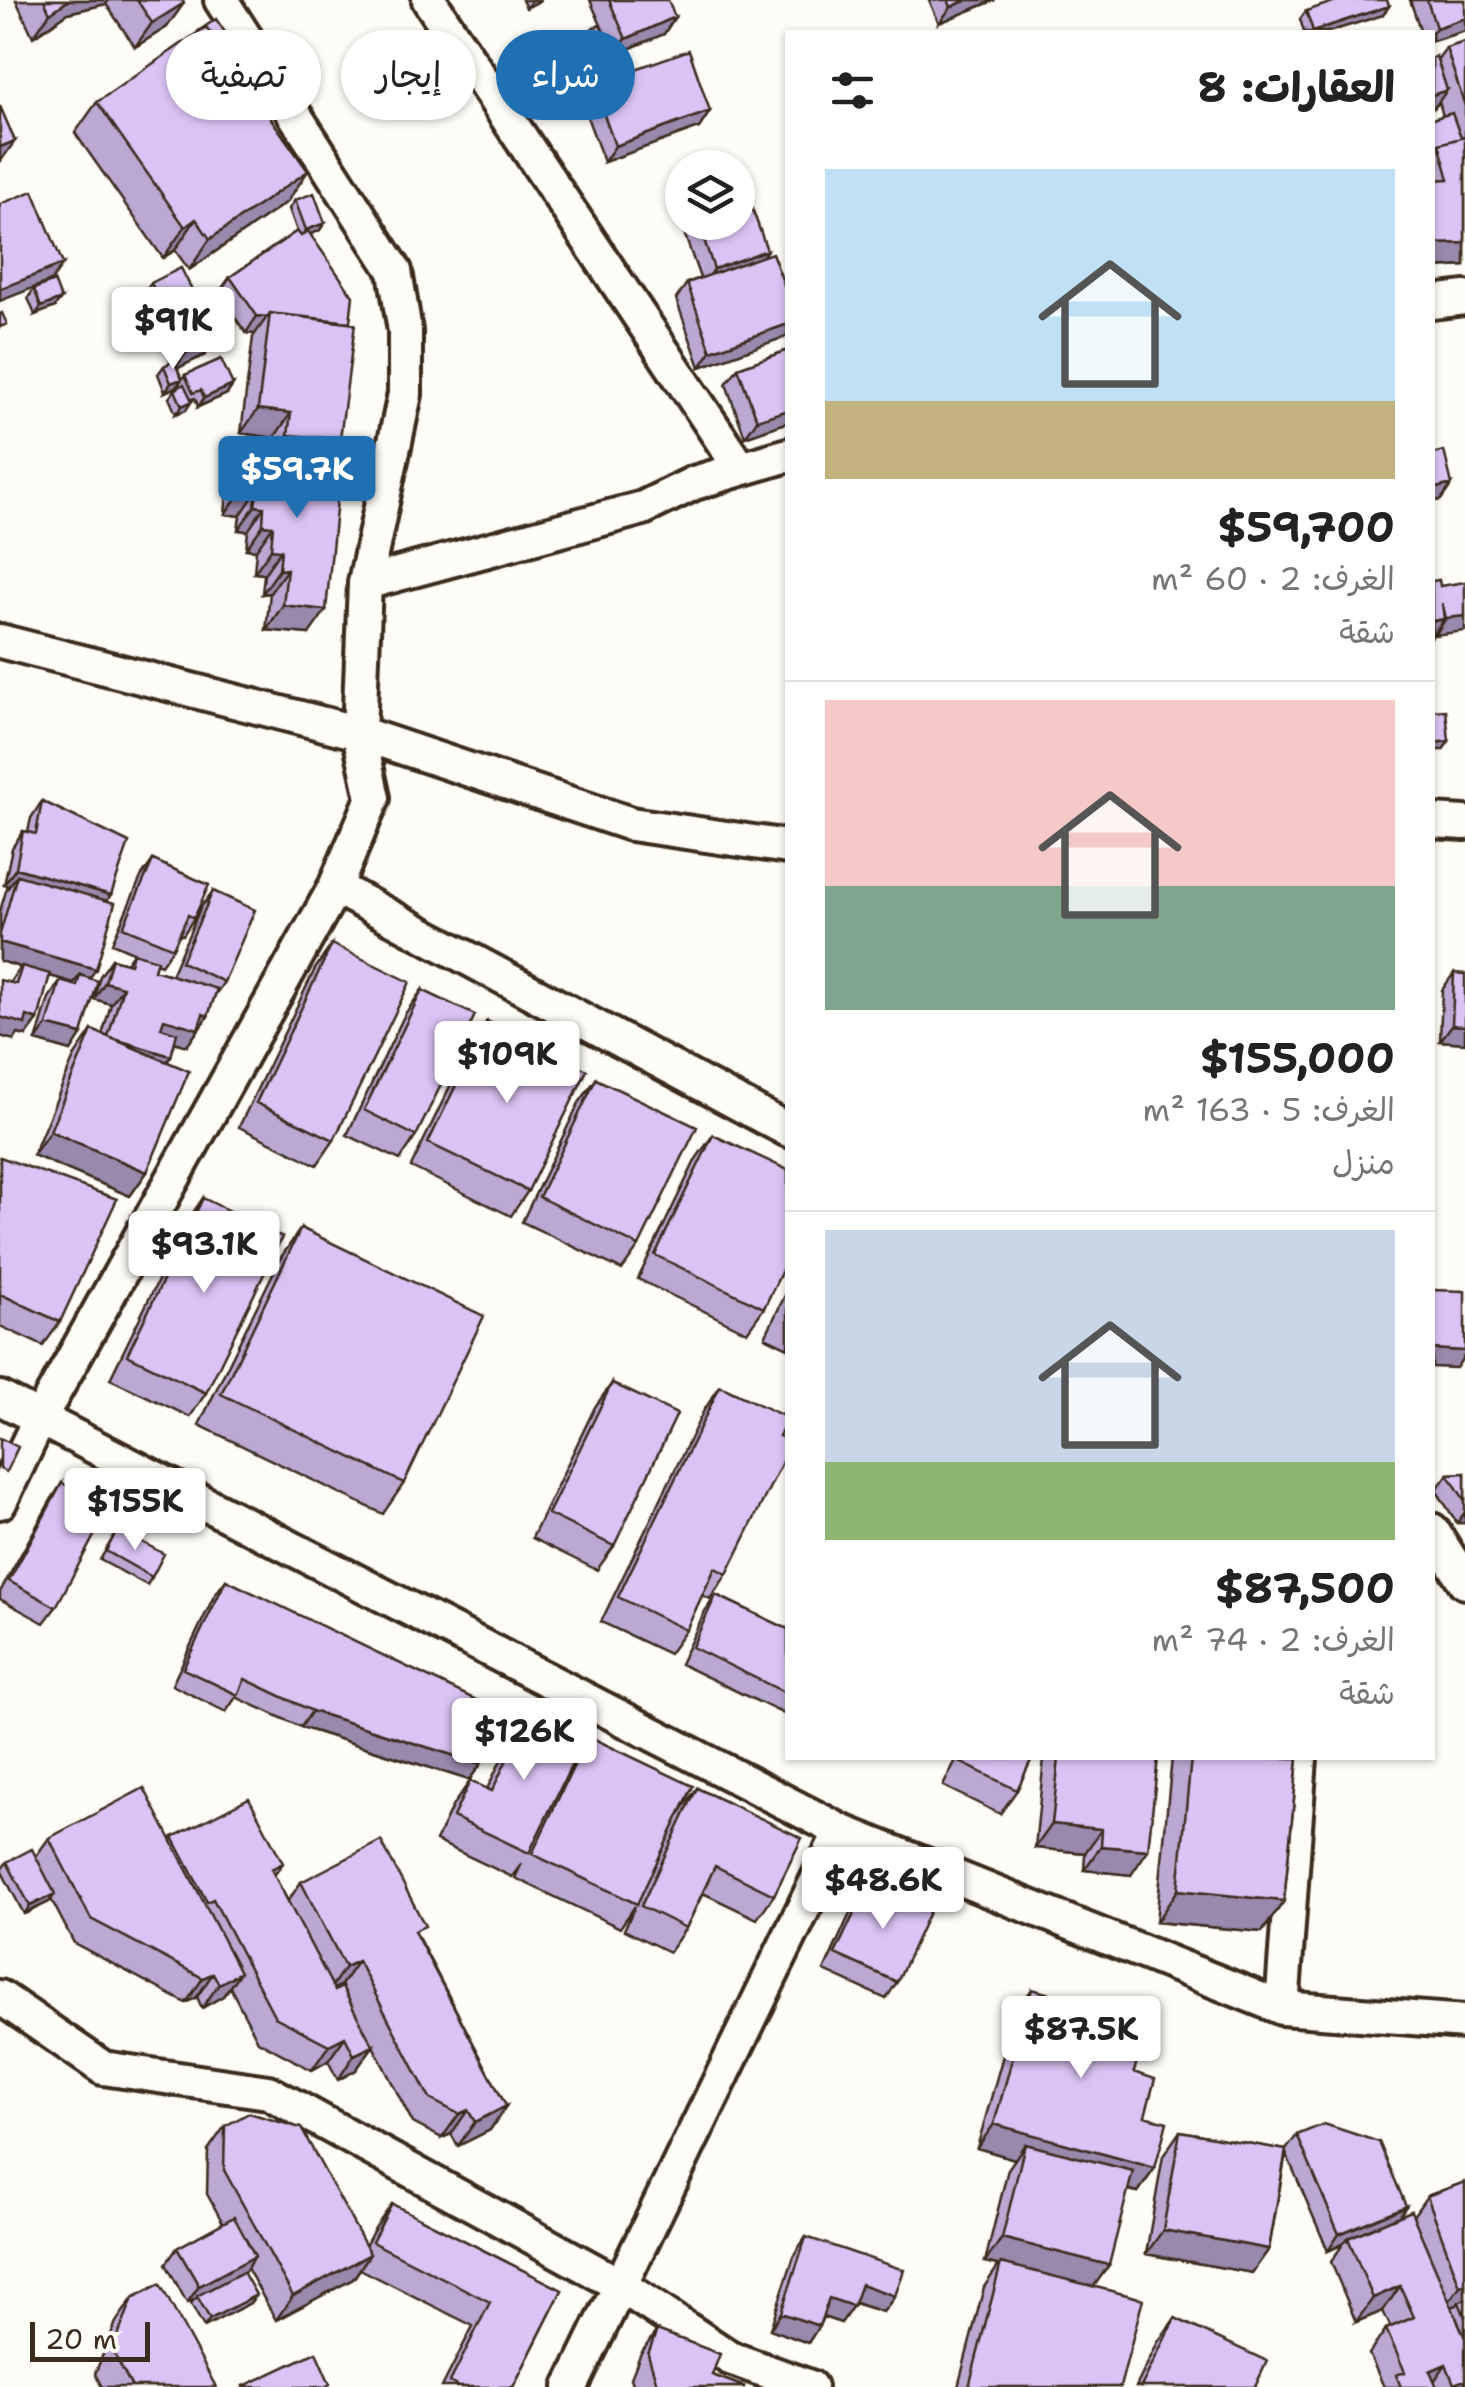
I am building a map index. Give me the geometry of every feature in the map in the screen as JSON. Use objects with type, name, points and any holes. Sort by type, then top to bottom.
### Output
[{"type":"street","points":[[0,1502],[40,1418],[335,887],[373,798],[359,732],[365,583],[406,394],[405,332],[395,271],[221,0]]},
{"type":"street","points":[[430,0],[741,469]]},
{"type":"street","points":[[1435,302],[1465,298]]},
{"type":"street","points":[[365,583],[643,508],[694,483],[785,456]]},
{"type":"street","points":[[0,641],[359,732],[631,824],[785,847]]},
{"type":"street","points":[[1435,822],[1465,823]]},
{"type":"street","points":[[335,887],[785,1128]]},
{"type":"street","points":[[0,1398],[841,1831],[1282,2008],[1465,2022]]},
{"type":"street","points":[[1435,1535],[1465,1582]]},
{"type":"street","points":[[1282,2008],[1300,1760]]},
{"type":"street","points":[[571,2387],[841,1831]]},
{"type":"street","points":[[0,1998],[104,2068],[268,2092],[620,2286],[730,2358],[810,2387]]},
{"type":"building","points":[[44,0],[69,0],[50,13]]},
{"type":"building","points":[[137,0],[182,0],[184,3],[152,23]]},
{"type":"building","points":[[609,0],[668,0],[675,17],[635,35],[635,30],[622,30]]},
{"type":"building","points":[[948,0],[967,0],[951,7]]},
{"type":"building","points":[[1339,0],[1387,0],[1389,6],[1316,30],[1306,11]]},
{"type":"building","points":[[1427,0],[1465,0],[1465,18],[1436,28]]},
{"type":"building","points":[[216,19],[223,30],[206,27],[200,30]]},
{"type":"building","points":[[1465,42],[1465,106],[1446,48]]},
{"type":"building","points":[[689,50],[710,111],[615,146],[606,120],[635,120],[635,69]]},
{"type":"building","points":[[166,55],[166,120],[272,120],[308,171],[210,239],[196,219],[185,227],[97,102]]},
{"type":"building","points":[[1435,56],[1447,90],[1435,94]]},
{"type":"building","points":[[0,106],[15,141],[0,147]]},
{"type":"building","points":[[1452,113],[1461,138],[1435,146],[1435,118]]},
{"type":"building","points":[[1465,137],[1465,243],[1435,244],[1435,180],[1449,179],[1439,144]]},
{"type":"building","points":[[33,191],[63,264],[0,289],[0,204]]},
{"type":"building","points":[[314,193],[325,223],[306,230],[295,200]]},
{"type":"building","points":[[755,216],[767,250],[714,269],[704,240],[755,240]]},
{"type":"building","points":[[297,231],[301,236],[308,231],[353,296],[350,322],[270,313],[267,317],[257,316],[230,277]]},
{"type":"building","points":[[772,253],[785,287],[785,325],[711,351],[687,283]]},
{"type":"building","points":[[181,268],[216,338],[186,353],[151,283]]},
{"type":"building","points":[[54,281],[61,299],[41,307],[34,289]]},
{"type":"building","points":[[270,313],[355,324],[340,439],[288,435],[291,413],[258,409]]},
{"type":"building","points":[[785,351],[785,411],[757,420],[738,368]]},
{"type":"building","points":[[221,359],[233,385],[204,398],[201,390],[193,393],[185,375]]},
{"type":"building","points":[[174,361],[182,379],[171,383],[164,366]]},
{"type":"building","points":[[184,384],[192,401],[182,406],[175,390]]},
{"type":"building","points":[[246,450],[292,455],[291,464],[340,469],[326,610],[283,605],[287,569],[279,570],[281,550],[271,549],[273,526],[263,525],[264,507],[255,506],[257,491],[242,490]]},
{"type":"building","points":[[1444,451],[1452,484],[1435,488],[1435,453]]},
{"type":"building","points":[[1439,580],[1440,586],[1465,582],[1465,616],[1446,618],[1442,604],[1444,619],[1435,620],[1435,581]]},
{"type":"building","points":[[1446,710],[1449,741],[1435,743],[1435,711]]},
{"type":"building","points":[[42,801],[129,843],[111,895],[16,868],[23,831],[36,834]]},
{"type":"building","points":[[153,860],[209,885],[194,918],[188,915],[173,948],[123,927]]},
{"type":"building","points":[[17,875],[115,903],[96,969],[0,942]]},
{"type":"building","points":[[213,891],[255,910],[224,982],[181,962]]},
{"type":"building","points":[[332,944],[410,982],[334,1140],[256,1103]]},
{"type":"building","points":[[133,953],[157,960],[154,970],[217,989],[208,1016],[203,1014],[198,1029],[164,1019],[161,1028],[177,1033],[171,1056],[108,1037],[123,987],[105,982],[112,959],[130,964]]},
{"type":"building","points":[[22,966],[50,974],[38,1020],[27,1016],[25,1024],[0,1017],[0,980],[16,984]]},
{"type":"building","points":[[1454,973],[1465,974],[1465,1026],[1452,1025]]},
{"type":"building","points":[[80,975],[98,981],[82,1034],[47,1025],[60,981],[77,986]]},
{"type":"building","points":[[422,990],[475,1015],[416,1136],[364,1110]]},
{"type":"building","points":[[487,1021],[587,1070],[528,1191],[428,1143]]},
{"type":"building","points":[[92,1030],[189,1071],[147,1172],[50,1131]]},
{"type":"building","points":[[596,1079],[697,1127],[639,1246],[539,1197]]},
{"type":"building","points":[[713,1135],[785,1169],[785,1264],[764,1308],[655,1255]]},
{"type":"building","points":[[0,1157],[117,1199],[60,1322],[0,1294]]},
{"type":"building","points":[[203,1198],[282,1237],[206,1393],[127,1355]]},
{"type":"building","points":[[301,1228],[484,1316],[404,1483],[221,1394]]},
{"type":"building","points":[[1435,1290],[1465,1291],[1465,1351],[1435,1349]]},
{"type":"building","points":[[612,1383],[677,1414],[614,1546],[548,1514]]},
{"type":"building","points":[[720,1386],[785,1417],[779,1436],[785,1439],[785,1456],[727,1574],[715,1568],[686,1630],[618,1597]]},
{"type":"building","points":[[0,1438],[18,1447],[6,1472],[0,1469]]},
{"type":"building","points":[[1465,1473],[1465,1501],[1448,1474]]},
{"type":"building","points":[[62,1483],[109,1508],[56,1607],[9,1581]]},
{"type":"building","points":[[118,1529],[164,1554],[152,1577],[106,1551]]},
{"type":"building","points":[[226,1580],[497,1710],[481,1764],[312,1711],[245,1679],[238,1695],[183,1669]]},
{"type":"building","points":[[716,1595],[785,1628],[785,1693],[692,1647]]},
{"type":"building","points":[[531,1709],[586,1735],[529,1853],[453,1817],[470,1781],[492,1791]]},
{"type":"building","points":[[588,1736],[693,1786],[637,1904],[532,1854]]},
{"type":"building","points":[[961,1760],[1031,1760],[1017,1790]]},
{"type":"building","points":[[1059,1760],[1158,1760],[1148,1850],[1101,1846],[1102,1829],[1052,1824]]},
{"type":"building","points":[[1191,1760],[1298,1760],[1284,1901],[1178,1890]]},
{"type":"building","points":[[144,1788],[240,1972],[219,1984],[213,1973],[203,1978],[91,1919],[49,1838]]},
{"type":"building","points":[[697,1788],[802,1838],[774,1895],[715,1866],[686,1928],[641,1906]]},
{"type":"building","points":[[249,1798],[283,1863],[271,1869],[335,1991],[342,1987],[373,2046],[354,2055],[345,2037],[329,2045],[275,2017],[213,1899],[207,1902],[173,1837]]},
{"type":"building","points":[[381,1841],[425,1926],[414,1931],[506,2106],[475,2122],[468,2110],[459,2114],[430,2099],[358,1961],[345,1967],[301,1882]]},
{"type":"building","points":[[32,1849],[55,1894],[30,1906],[7,1862]]},
{"type":"building","points":[[869,1882],[930,1910],[897,1982],[835,1954]]},
{"type":"building","points":[[1032,1989],[1148,2022],[1134,2072],[1155,2079],[1145,2116],[1167,2122],[1155,2168],[994,2124]]},
{"type":"building","points":[[249,2113],[301,2128],[370,2254],[293,2296],[224,2170],[225,2126]]},
{"type":"building","points":[[1324,2124],[1379,2142],[1406,2206],[1339,2234],[1297,2135]]},
{"type":"building","points":[[1180,2131],[1286,2150],[1269,2249],[1163,2230]]},
{"type":"building","points":[[1025,2144],[1133,2171],[1109,2265],[1002,2238]]},
{"type":"building","points":[[1465,2182],[1465,2284],[1460,2286],[1427,2196]]},
{"type":"building","points":[[392,2204],[562,2290],[513,2387],[459,2387],[450,2382],[490,2302],[372,2242]]},
{"type":"building","points":[[1411,2211],[1465,2338],[1465,2380],[1454,2384],[1446,2364],[1430,2371],[1437,2387],[1401,2387],[1396,2375],[1405,2372],[1386,2329],[1414,2317],[1400,2286],[1373,2298],[1348,2238]]},
{"type":"building","points":[[234,2217],[255,2256],[199,2286],[177,2248]]},
{"type":"building","points":[[806,2237],[904,2270],[895,2296],[861,2284],[853,2306],[829,2298],[819,2326],[781,2313]]},
{"type":"building","points":[[1001,2263],[1143,2299],[1120,2387],[969,2387]]},
{"type":"building","points":[[243,2272],[256,2295],[210,2319],[197,2296]]},
{"type":"building","points":[[160,2284],[216,2387],[132,2387],[112,2350],[133,2298]]},
{"type":"building","points":[[1175,2318],[1267,2361],[1255,2387],[1141,2387]]},
{"type":"building","points":[[657,2330],[720,2354],[712,2375],[745,2387],[658,2387],[648,2354]]},
{"type":"building","points":[[316,2352],[330,2384],[325,2387],[242,2387]]}]
